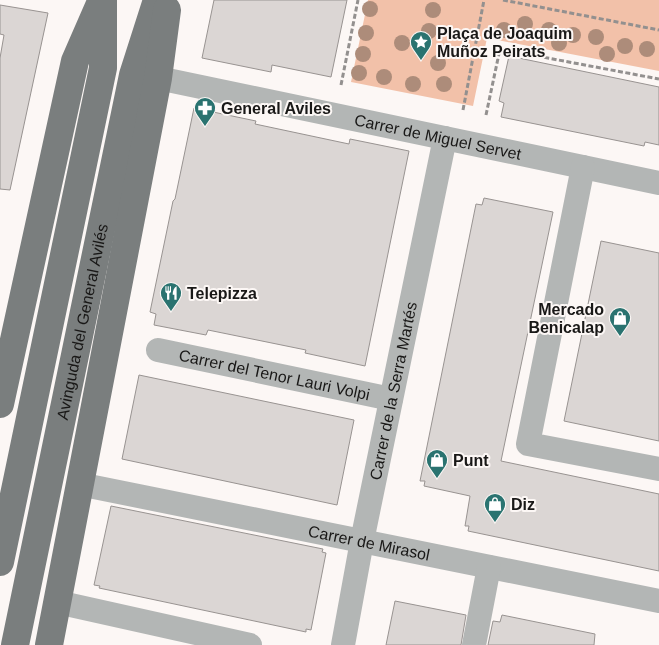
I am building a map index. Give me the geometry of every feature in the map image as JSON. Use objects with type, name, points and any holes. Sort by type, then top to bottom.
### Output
[{"type":"main road","name":"Avinguda del General Avilés","points":[[0,404],[75,61],[102,0]]},
{"type":"main road","name":"Avinguda del General Avilés","points":[[0,562],[103,68],[102,0]]},
{"type":"main road","name":"Avinguda del General Avilés","points":[[15,645],[133,75],[157,0]]},
{"type":"main road","name":"Avinguda del General Avilés","points":[[49,645],[158,78],[168,0]]},
{"type":"street","name":"Carrer de Miguel Servet","points":[[158,78],[659,183]]},
{"type":"street","name":"Carrer de la Serra Martés","points":[[343,645],[362,541],[445,138]]},
{"type":"street","points":[[583,167],[528,444],[659,469]]},
{"type":"street","name":"Carrer del Tenor Lauri Volpi","points":[[158,350],[391,399]]},
{"type":"street","name":"Carrer de Mirasol","points":[[79,484],[659,601]]},
{"type":"street","points":[[474,645],[489,567]]},
{"type":"street","points":[[57,602],[250,645]]},
{"type":"path","points":[[341,85],[358,0]]},
{"type":"path","points":[[463,110],[484,0]]},
{"type":"path","points":[[503,0],[659,30]]},
{"type":"path","points":[[486,115],[500,49],[659,79]]},
{"type":"shaded area","name":"Plaça de Joaquim Muñoz Peirats","points":[[368,0],[659,0],[659,71],[487,38],[473,106],[351,82]]},
{"type":"building","points":[[214,0],[347,0],[331,77],[272,65],[271,72],[202,58]]},
{"type":"building","points":[[0,5],[48,13],[10,190],[0,189],[0,58],[4,35],[0,34]]},
{"type":"building","points":[[509,56],[659,87],[659,145],[645,142],[644,146],[501,117],[504,103],[499,101]]},
{"type":"building","points":[[194,108],[256,121],[255,124],[349,144],[350,139],[409,151],[365,366],[305,353],[306,350],[208,330],[206,335],[154,325],[156,314],[150,312]]},
{"type":"building","points":[[484,198],[553,212],[501,461],[659,494],[659,571],[468,531],[469,526],[465,526],[470,496],[424,486],[425,481],[420,481],[476,204],[482,205]]},
{"type":"building","name":"Mercado Benicalap","points":[[601,241],[659,253],[659,441],[564,421]]},
{"type":"building","points":[[139,375],[354,420],[337,505],[122,459]]},
{"type":"building","points":[[111,506],[323,549],[322,552],[326,553],[311,630],[306,629],[306,632],[99,588],[100,586],[94,585]]},
{"type":"building","points":[[395,601],[466,615],[461,645],[386,645]]},
{"type":"building","points":[[502,615],[595,634],[594,645],[488,645],[493,621],[500,622]]},
{"type":"place","name":"Plaça de Joaquim Muñoz Peirats","points":[[421,61]]},
{"type":"place","name":"General Aviles","points":[[205,127]]},
{"type":"place","name":"Telepizza","points":[[171,312]]},
{"type":"place","name":"Mercado Benicalap","points":[[620,337]]},
{"type":"place","name":"Punt","points":[[437,479]]},
{"type":"place","name":"Diz","points":[[495,523]]}]
